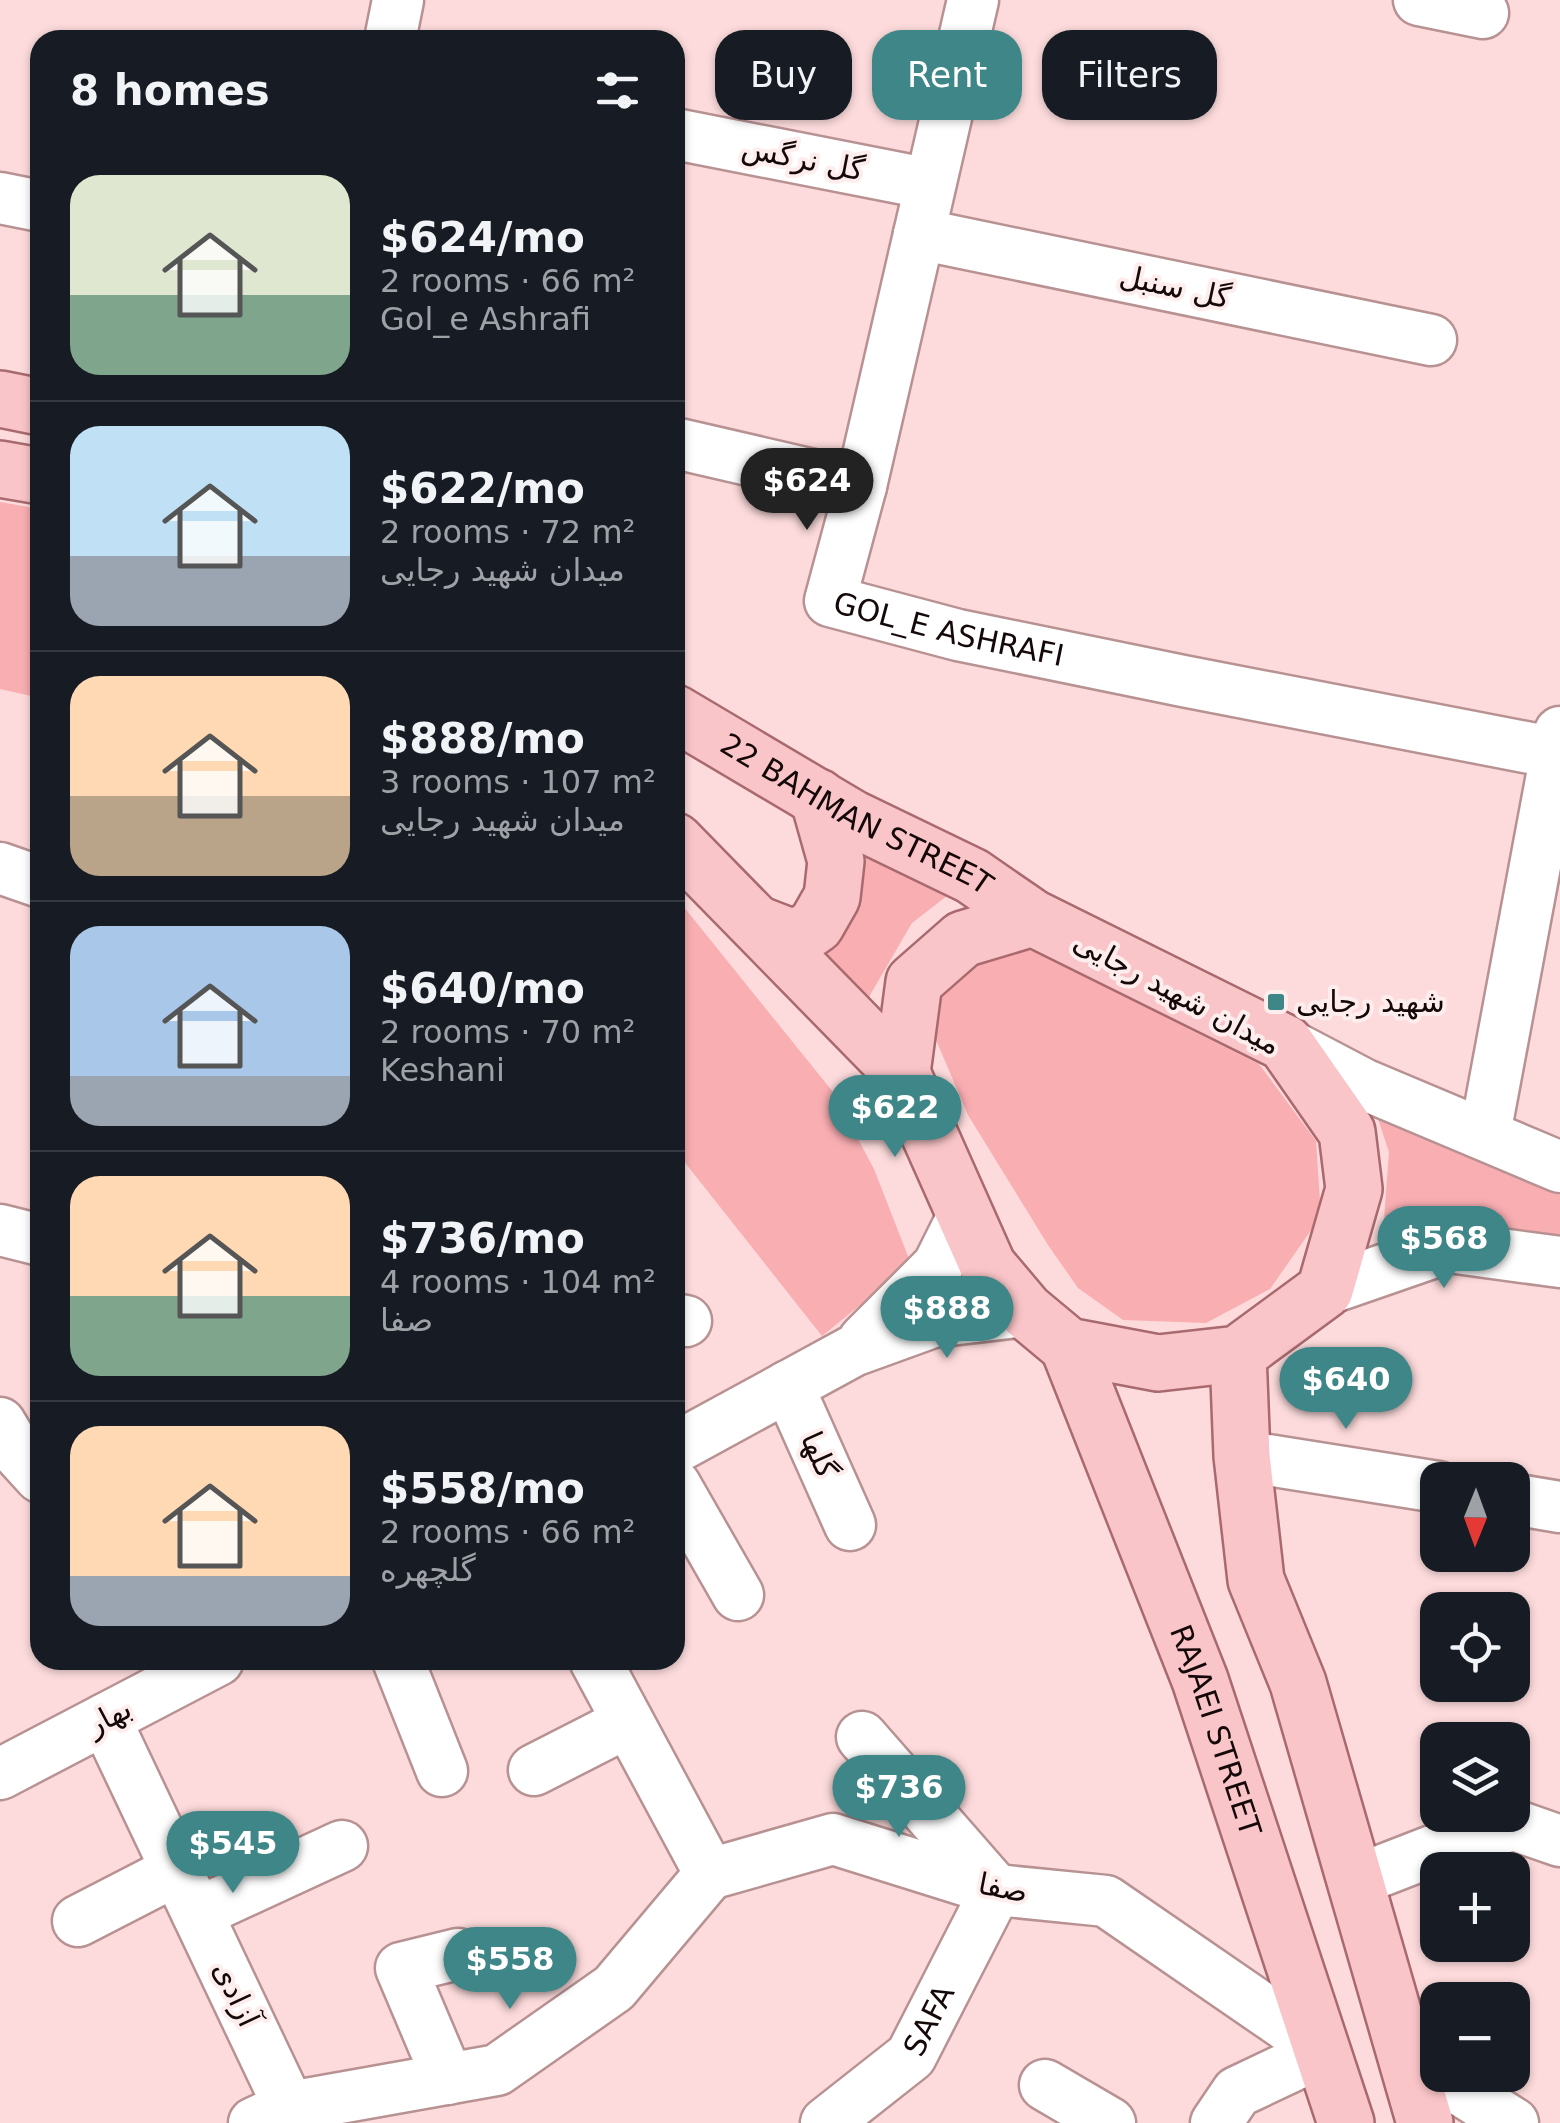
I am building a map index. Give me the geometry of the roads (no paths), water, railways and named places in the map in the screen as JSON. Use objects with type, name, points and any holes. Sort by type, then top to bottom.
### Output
[{"type":"main road","points":[[0,399],[30,406]]},
{"type":"main road","points":[[0,468],[30,474]]},
{"type":"main road","name":"22 BAHMAN STREET","points":[[685,719],[852,818],[972,876],[1033,918]]},
{"type":"main road","points":[[756,924],[796,939],[816,925],[832,897],[836,861],[818,797]]},
{"type":"main road","points":[[685,851],[902,1073],[988,1266],[1026,1311],[1068,1346],[1158,1363],[1238,1354],[1324,1290]]},
{"type":"main road","points":[[902,1073],[914,982],[963,938],[1033,918]]},
{"type":"main road","name":"میدان شهید رجایی","points":[[1033,918],[1284,1043],[1347,1132],[1354,1189],[1324,1290]]},
{"type":"main road","name":"RAJAEI STREET","points":[[1068,1346],[1200,1680],[1346,2123]]},
{"type":"main road","points":[[1238,1354],[1242,1456],[1256,1580],[1298,1683],[1425,2123]]},
{"type":"street","points":[[392,30],[398,0]]},
{"type":"street","name":"GOL_E ASHRAFI","points":[[973,0],[861,486],[830,601],[958,635],[1558,742]]},
{"type":"street","points":[[1419,0],[1483,13]]},
{"type":"street","name":"گل نرگس","points":[[685,136],[930,184]]},
{"type":"street","points":[[0,198],[30,204]]},
{"type":"street","name":"گل سنبل","points":[[919,234],[1430,340]]},
{"type":"street","points":[[685,445],[861,486]]},
{"type":"street","points":[[1484,1134],[1558,742]]},
{"type":"street","points":[[0,868],[30,878]]},
{"type":"street","points":[[1284,1043],[1363,1084],[1560,1167]]},
{"type":"street","points":[[853,1351],[938,1266],[965,1212]]},
{"type":"street","points":[[0,1230],[30,1238]]},
{"type":"street","points":[[1324,1290],[1449,1247],[1560,1262]]},
{"type":"street","points":[[685,1443],[853,1351],[933,1322],[1026,1311]]},
{"type":"street","name":"گلها","points":[[788,1386],[850,1525]]},
{"type":"street","points":[[0,1424],[30,1466]]},
{"type":"street","points":[[1242,1456],[1420,1484]]},
{"type":"street","points":[[1530,1502],[1560,1506]]},
{"type":"street","points":[[685,1503],[738,1595]]},
{"type":"street","name":"بهار","points":[[0,1774],[199,1670]]},
{"type":"street","points":[[402,1670],[442,1772]]},
{"type":"street","points":[[279,2118],[497,2070],[614,1988],[710,1874],[600,1670]]},
{"type":"street","name":"آزادی","points":[[105,1719],[187,1891],[279,2118]]},
{"type":"street","points":[[534,1770],[628,1722]]},
{"type":"street","points":[[862,1737],[996,1890]]},
{"type":"street","points":[[1355,1881],[1463,1839],[1514,1826],[1560,1841]]},
{"type":"street","name":"صفا","points":[[710,1874],[833,1839],[996,1890],[1106,1901],[1324,2051]]},
{"type":"street","points":[[78,1920],[342,1846]]},
{"type":"street","name":"SAFA","points":[[826,2123],[911,2056],[996,1890]]},
{"type":"street","points":[[448,2079],[400,1968],[458,1954]]},
{"type":"street","points":[[1216,2123],[1237,2092],[1324,2051]]},
{"type":"street","points":[[1405,2055],[1513,2123]]},
{"type":"street","points":[[1046,2085],[1110,2123]]},
{"type":"place","name":"شهید رجایی","points":[[1276,1002]]}]
